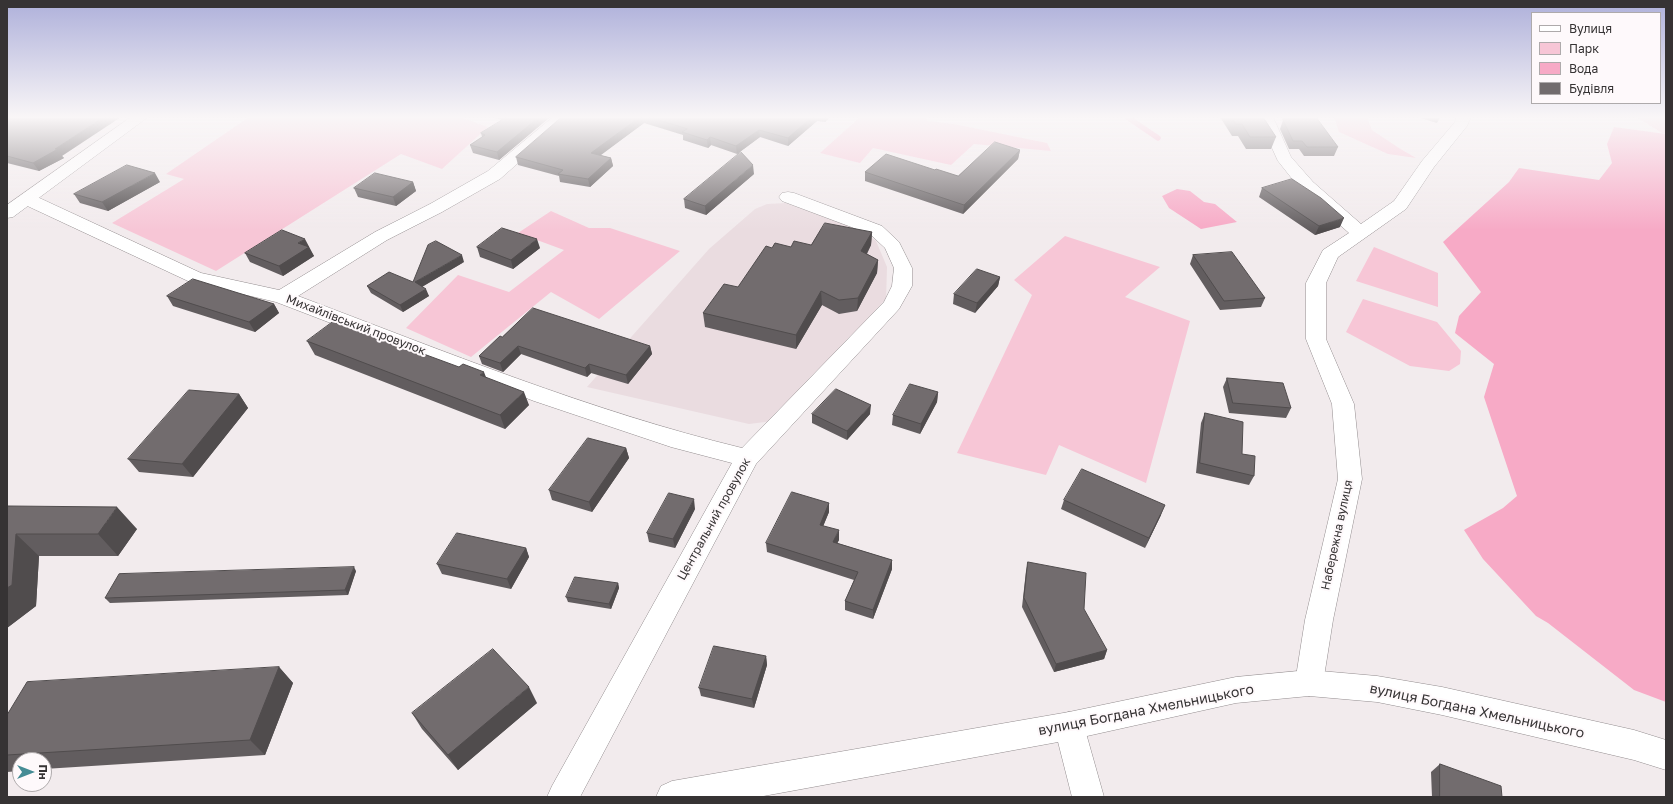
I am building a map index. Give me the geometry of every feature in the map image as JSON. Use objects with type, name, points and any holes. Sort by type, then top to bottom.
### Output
[{"type":"street","points":[[7,213],[89,155]]},
{"type":"street","name":"Михайлівський провулок","points":[[282,297],[381,236],[436,208],[494,175],[518,155]]},
{"type":"street","points":[[1282,155],[1307,186],[1360,234]]},
{"type":"street","name":"Набережна вулиця","points":[[1309,683],[1319,620],[1350,479],[1344,404],[1316,339],[1316,283],[1330,254],[1400,205],[1436,155]]},
{"type":"street","name":"Центральний провулок","points":[[563,797],[747,458],[892,305],[902,286],[903,268],[893,246],[876,230],[788,197]]},
{"type":"street","points":[[27,199],[195,277],[282,297]]},
{"type":"street","name":"Михайлівський провулок","points":[[282,297],[542,396],[679,441],[747,458]]},
{"type":"street","name":"вулиця Богдана Хмельницького","points":[[672,797],[1069,726],[1236,690],[1309,683],[1377,689],[1442,701],[1634,745],[1666,755]]},
{"type":"street","points":[[1069,726],[1088,797]]},
{"type":"shaded area","points":[[786,203],[859,228],[876,241],[887,267],[886,299],[773,421],[749,424],[587,387],[709,249],[755,209],[767,204]]},
{"type":"green space","points":[[194,155],[400,155],[216,271],[112,223],[184,179],[166,174]]},
{"type":"green space","points":[[402,155],[458,155],[442,169]]},
{"type":"green space","points":[[826,155],[867,155],[860,163]]},
{"type":"green space","points":[[903,155],[962,155],[951,165]]},
{"type":"green space","points":[[1392,155],[1410,155],[1416,158]]},
{"type":"green space","points":[[551,211],[589,228],[610,228],[680,251],[599,319],[551,292],[471,357],[406,328],[458,275],[509,292],[564,250],[518,233]]},
{"type":"green space","points":[[1065,236],[1160,267],[1125,297],[1190,321],[1146,483],[1059,445],[1046,475],[957,453],[1032,295],[1014,280]]},
{"type":"green space","points":[[1374,247],[1438,273],[1438,307],[1356,281]]},
{"type":"green space","points":[[1363,299],[1437,322],[1461,351],[1460,364],[1449,371],[1410,366],[1346,332]]},
{"type":"water","points":[[1610,155],[1666,155],[1666,702],[1634,690],[1548,623],[1536,616],[1483,559],[1464,530],[1503,508],[1517,496],[1484,397],[1494,364],[1455,333],[1459,316],[1481,292],[1443,242],[1509,182],[1519,168],[1599,180],[1612,163]]},
{"type":"water","points":[[1177,189],[1190,191],[1204,202],[1215,204],[1237,222],[1201,229],[1169,208],[1162,196]]},
{"type":"building","points":[[7,155],[48,155],[33,163],[7,156]]},
{"type":"building","points":[[519,155],[597,155],[611,158],[588,179],[558,174],[563,170],[516,157]]},
{"type":"building","points":[[738,155],[743,155],[753,165],[705,206],[684,199]]},
{"type":"building","points":[[885,155],[888,155],[958,176],[981,155],[1015,155],[964,205],[865,172]]},
{"type":"building","points":[[127,165],[155,173],[102,202],[74,194]]},
{"type":"building","points":[[375,173],[413,182],[393,197],[354,188]]},
{"type":"building","points":[[1292,179],[1321,198],[1344,218],[1319,226],[1262,188]]},
{"type":"building","points":[[825,223],[872,232],[861,251],[878,260],[858,298],[839,300],[821,291],[796,335],[703,313],[724,284],[738,287],[766,246],[772,248],[775,243],[791,247],[794,241],[811,245]]},
{"type":"building","points":[[502,228],[537,239],[511,260],[477,247]]},
{"type":"building","points":[[282,230],[305,239],[298,243],[309,247],[279,266],[245,253]]},
{"type":"building","points":[[436,241],[462,255],[415,282],[426,289],[400,305],[367,286],[389,272],[413,282],[428,245]]},
{"type":"building","points":[[1232,252],[1265,298],[1224,301],[1193,255]]},
{"type":"building","points":[[977,269],[1000,277],[977,303],[954,294]]},
{"type":"building","points":[[193,279],[274,304],[249,322],[167,296]]},
{"type":"building","points":[[533,308],[650,346],[626,375],[589,364],[585,368],[518,346],[500,363],[479,356]]},
{"type":"building","points":[[334,321],[459,367],[463,364],[484,372],[480,375],[524,392],[500,415],[307,341]]},
{"type":"building","points":[[1227,378],[1283,383],[1291,408],[1233,403]]},
{"type":"building","points":[[910,384],[938,392],[921,424],[893,415]]},
{"type":"building","points":[[836,389],[871,405],[847,431],[812,414]]},
{"type":"building","points":[[189,390],[239,394],[182,464],[128,459]]},
{"type":"building","points":[[1205,413],[1243,422],[1242,454],[1255,456],[1254,476],[1200,463]]},
{"type":"building","points":[[588,438],[626,448],[589,502],[549,490]]},
{"type":"building","points":[[1082,469],[1165,505],[1149,538],[1064,500]]},
{"type":"building","points":[[792,492],[829,503],[820,525],[839,530],[833,542],[892,560],[873,610],[845,601],[858,572],[766,543]]},
{"type":"building","points":[[669,493],[694,499],[673,539],[647,533]]},
{"type":"building","points":[[7,506],[117,507],[98,534],[16,534],[12,585],[7,588]]},
{"type":"building","points":[[457,533],[526,548],[507,579],[437,564]]},
{"type":"building","points":[[1028,562],[1086,573],[1084,609],[1107,650],[1056,664],[1024,598]]},
{"type":"building","points":[[354,567],[345,590],[105,598],[119,574]]},
{"type":"building","points":[[575,577],[618,583],[609,604],[566,597]]},
{"type":"building","points":[[714,646],[766,656],[752,699],[699,688]]},
{"type":"building","points":[[493,649],[529,687],[448,755],[412,713]]},
{"type":"building","points":[[279,667],[250,740],[52,752],[12,752],[12,755],[7,755],[7,715],[27,682]]},
{"type":"building","points":[[1440,764],[1501,786],[1502,797],[1440,797]]}]
